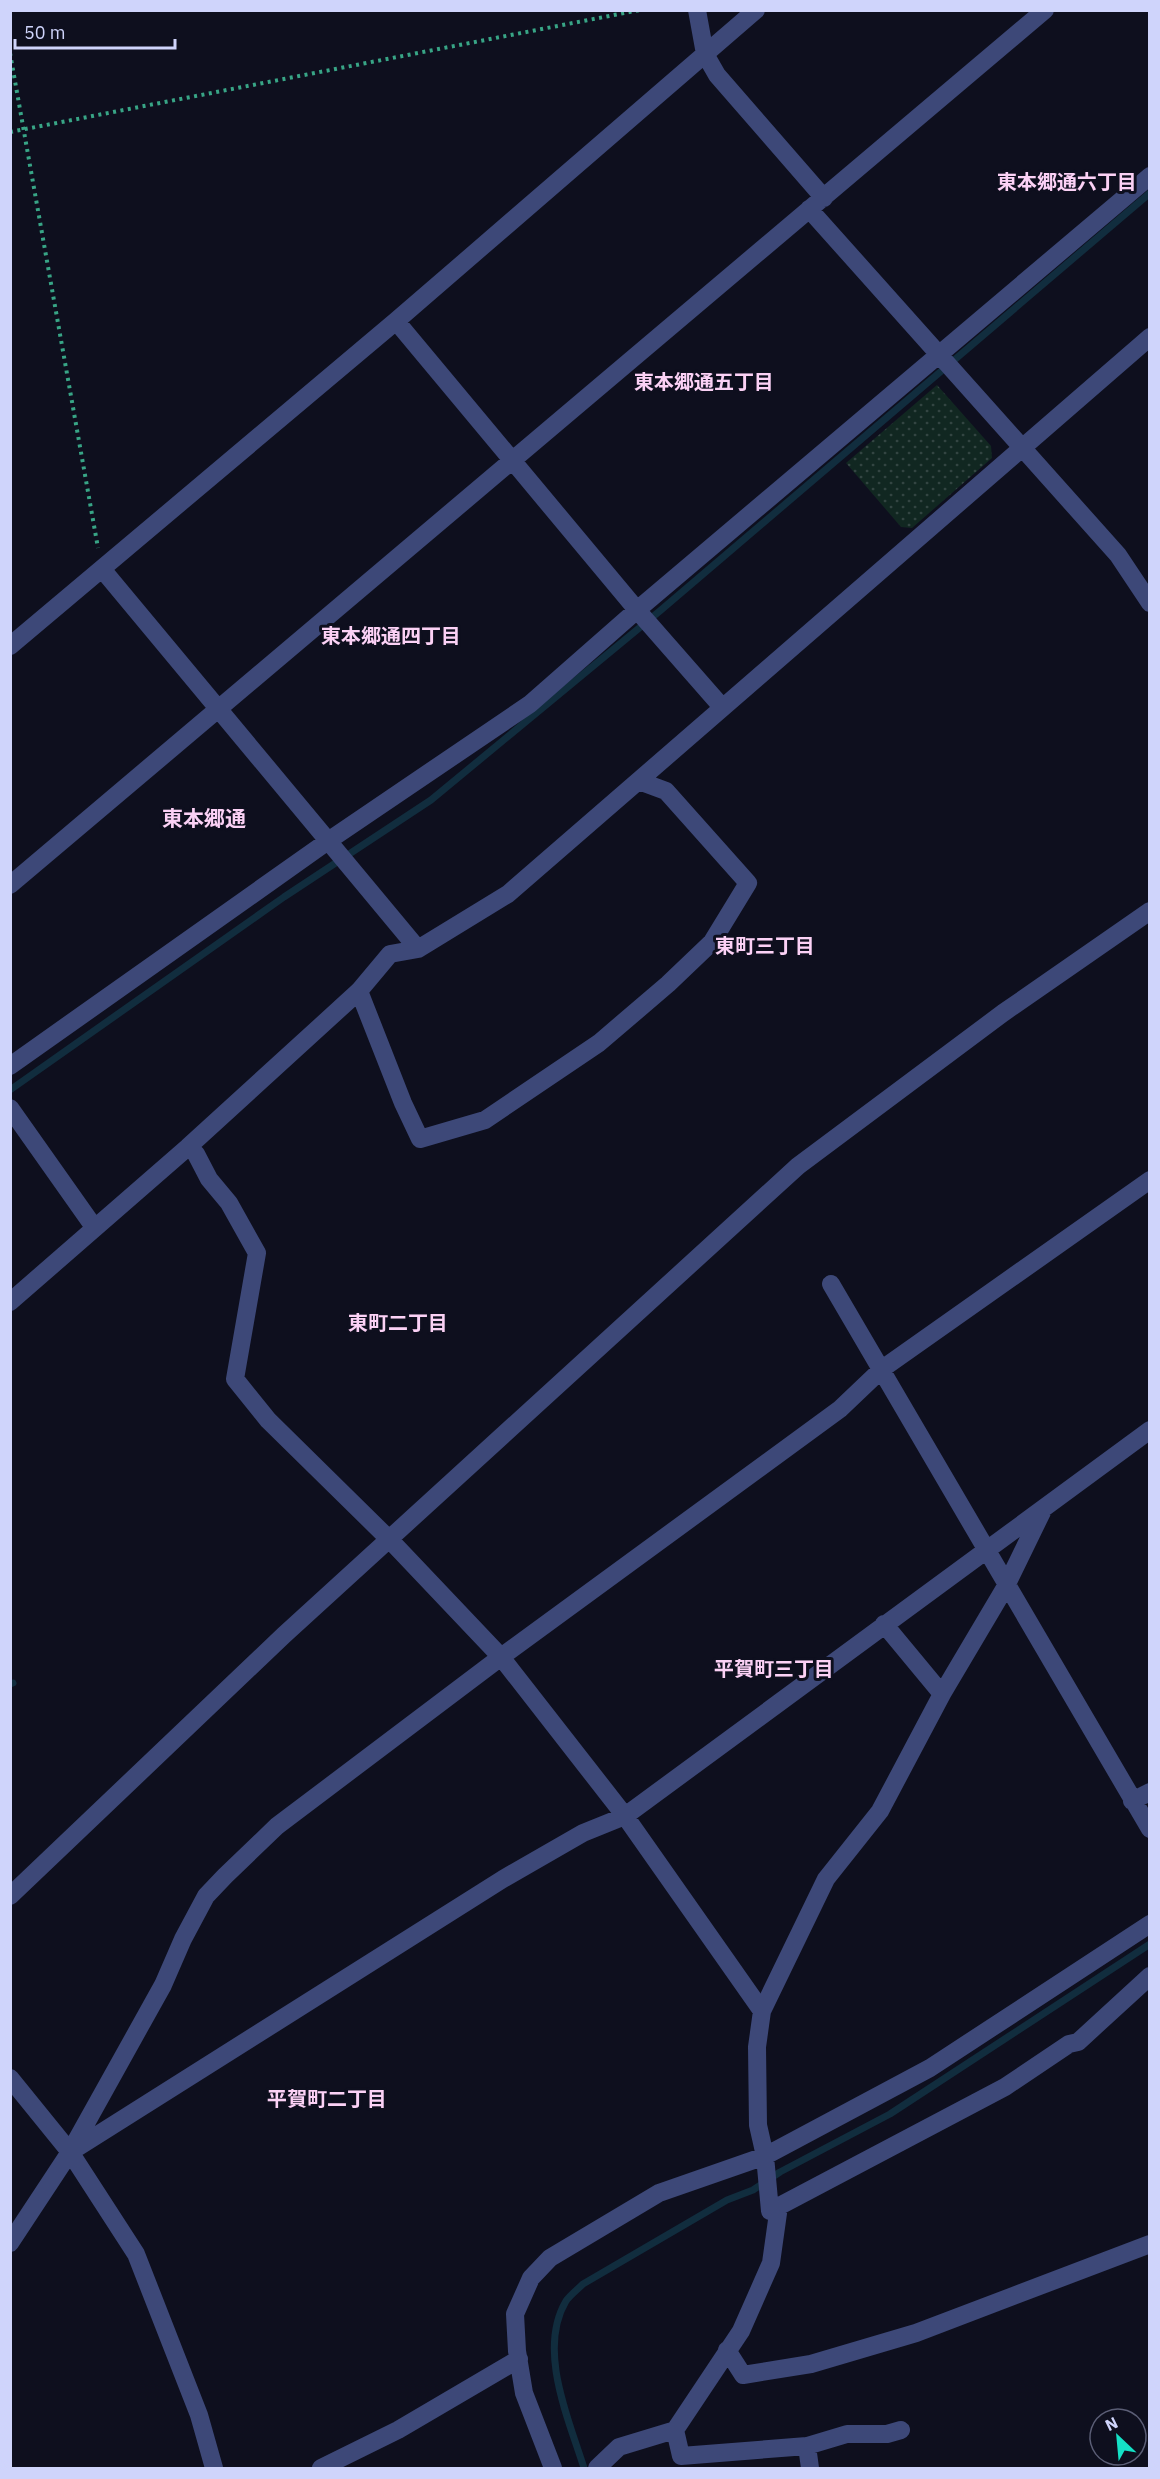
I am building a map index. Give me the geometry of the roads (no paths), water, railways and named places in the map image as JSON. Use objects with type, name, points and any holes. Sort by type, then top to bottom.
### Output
[{"type":"street","points":[[697,10],[705,54],[717,75],[816,203],[939,354],[1118,555],[1149,603]]},
{"type":"street","points":[[10,646],[396,321],[756,10]]},
{"type":"street","points":[[10,885],[514,462],[816,203],[1046,10]]},
{"type":"street","points":[[10,1066],[328,842],[530,704],[637,610],[1149,176]]},
{"type":"street","points":[[396,321],[637,610],[722,707]]},
{"type":"street","points":[[10,1302],[188,1147],[358,991],[390,954],[418,949],[508,894],[1020,446],[1149,337]]},
{"type":"street","points":[[102,569],[418,949]]},
{"type":"street","points":[[358,991],[403,1103],[420,1138],[485,1119],[599,1043],[668,984],[712,942],[748,883],[666,792],[639,781]]},
{"type":"street","points":[[10,1896],[284,1635],[798,1166],[1003,1013],[1149,911]]},
{"type":"street","points":[[10,1108],[94,1227]]},
{"type":"street","points":[[188,1147],[196,1154],[208,1179],[229,1203],[257,1253],[234,1379],[268,1420],[390,1540],[501,1657],[625,1816],[762,2011]]},
{"type":"street","points":[[10,2243],[70,2152],[163,1985],[183,1939],[206,1896],[277,1826],[501,1657],[840,1409],[882,1369],[1149,1180]]},
{"type":"street","points":[[831,1284],[1149,1829]]},
{"type":"street","points":[[70,2152],[503,1879],[583,1833],[625,1816],[1149,1430]]},
{"type":"street","points":[[1042,1510],[1006,1586],[942,1694],[880,1811],[826,1879],[762,2011],[757,2047],[758,2125],[765,2156],[770,2211],[1005,2087],[1069,2044],[1078,2042],[1149,1976]]},
{"type":"street","points":[[885,1624],[942,1694]]},
{"type":"street","points":[[1132,1801],[1149,1792]]},
{"type":"street","points":[[553,2469],[524,2393],[515,2314],[531,2278],[550,2258],[658,2193],[765,2156],[930,2068],[1149,1924]]},
{"type":"street","points":[[10,2078],[70,2152],[136,2254],[199,2415],[214,2469]]},
{"type":"street","points":[[597,2469],[618,2447],[675,2430],[741,2331],[771,2263],[779,2206]]},
{"type":"street","points":[[727,2350],[743,2375],[811,2364],[916,2333],[1149,2244]]},
{"type":"street","points":[[321,2469],[398,2430],[519,2360]]},
{"type":"street","points":[[675,2430],[681,2462],[807,2446],[847,2434],[887,2434],[901,2430]]},
{"type":"street","points":[[807,2446],[810,2469]]},
{"type":"waterway","points":[[10,1090],[284,897],[431,800],[661,610],[1150,193]]},
{"type":"waterway","points":[[584,2468],[564,2407],[555,2363],[554,2341],[558,2320],[566,2301],[574,2292],[583,2284],[727,2200],[753,2190],[780,2172],[890,2114],[1150,1944]]},
{"type":"district","name":"東本郷通六丁目","points":[[1067,182]]},
{"type":"district","name":"東本郷通五丁目","points":[[704,382]]},
{"type":"district","name":"東本郷通四丁目","points":[[391,636]]},
{"type":"district","name":"東本郷通","points":[[204,819]]},
{"type":"district","name":"東町三丁目","points":[[765,946]]},
{"type":"district","name":"東町二丁目","points":[[398,1323]]},
{"type":"district","name":"平賀町三丁目","points":[[774,1669]]},
{"type":"district","name":"平賀町二丁目","points":[[327,2099]]}]
